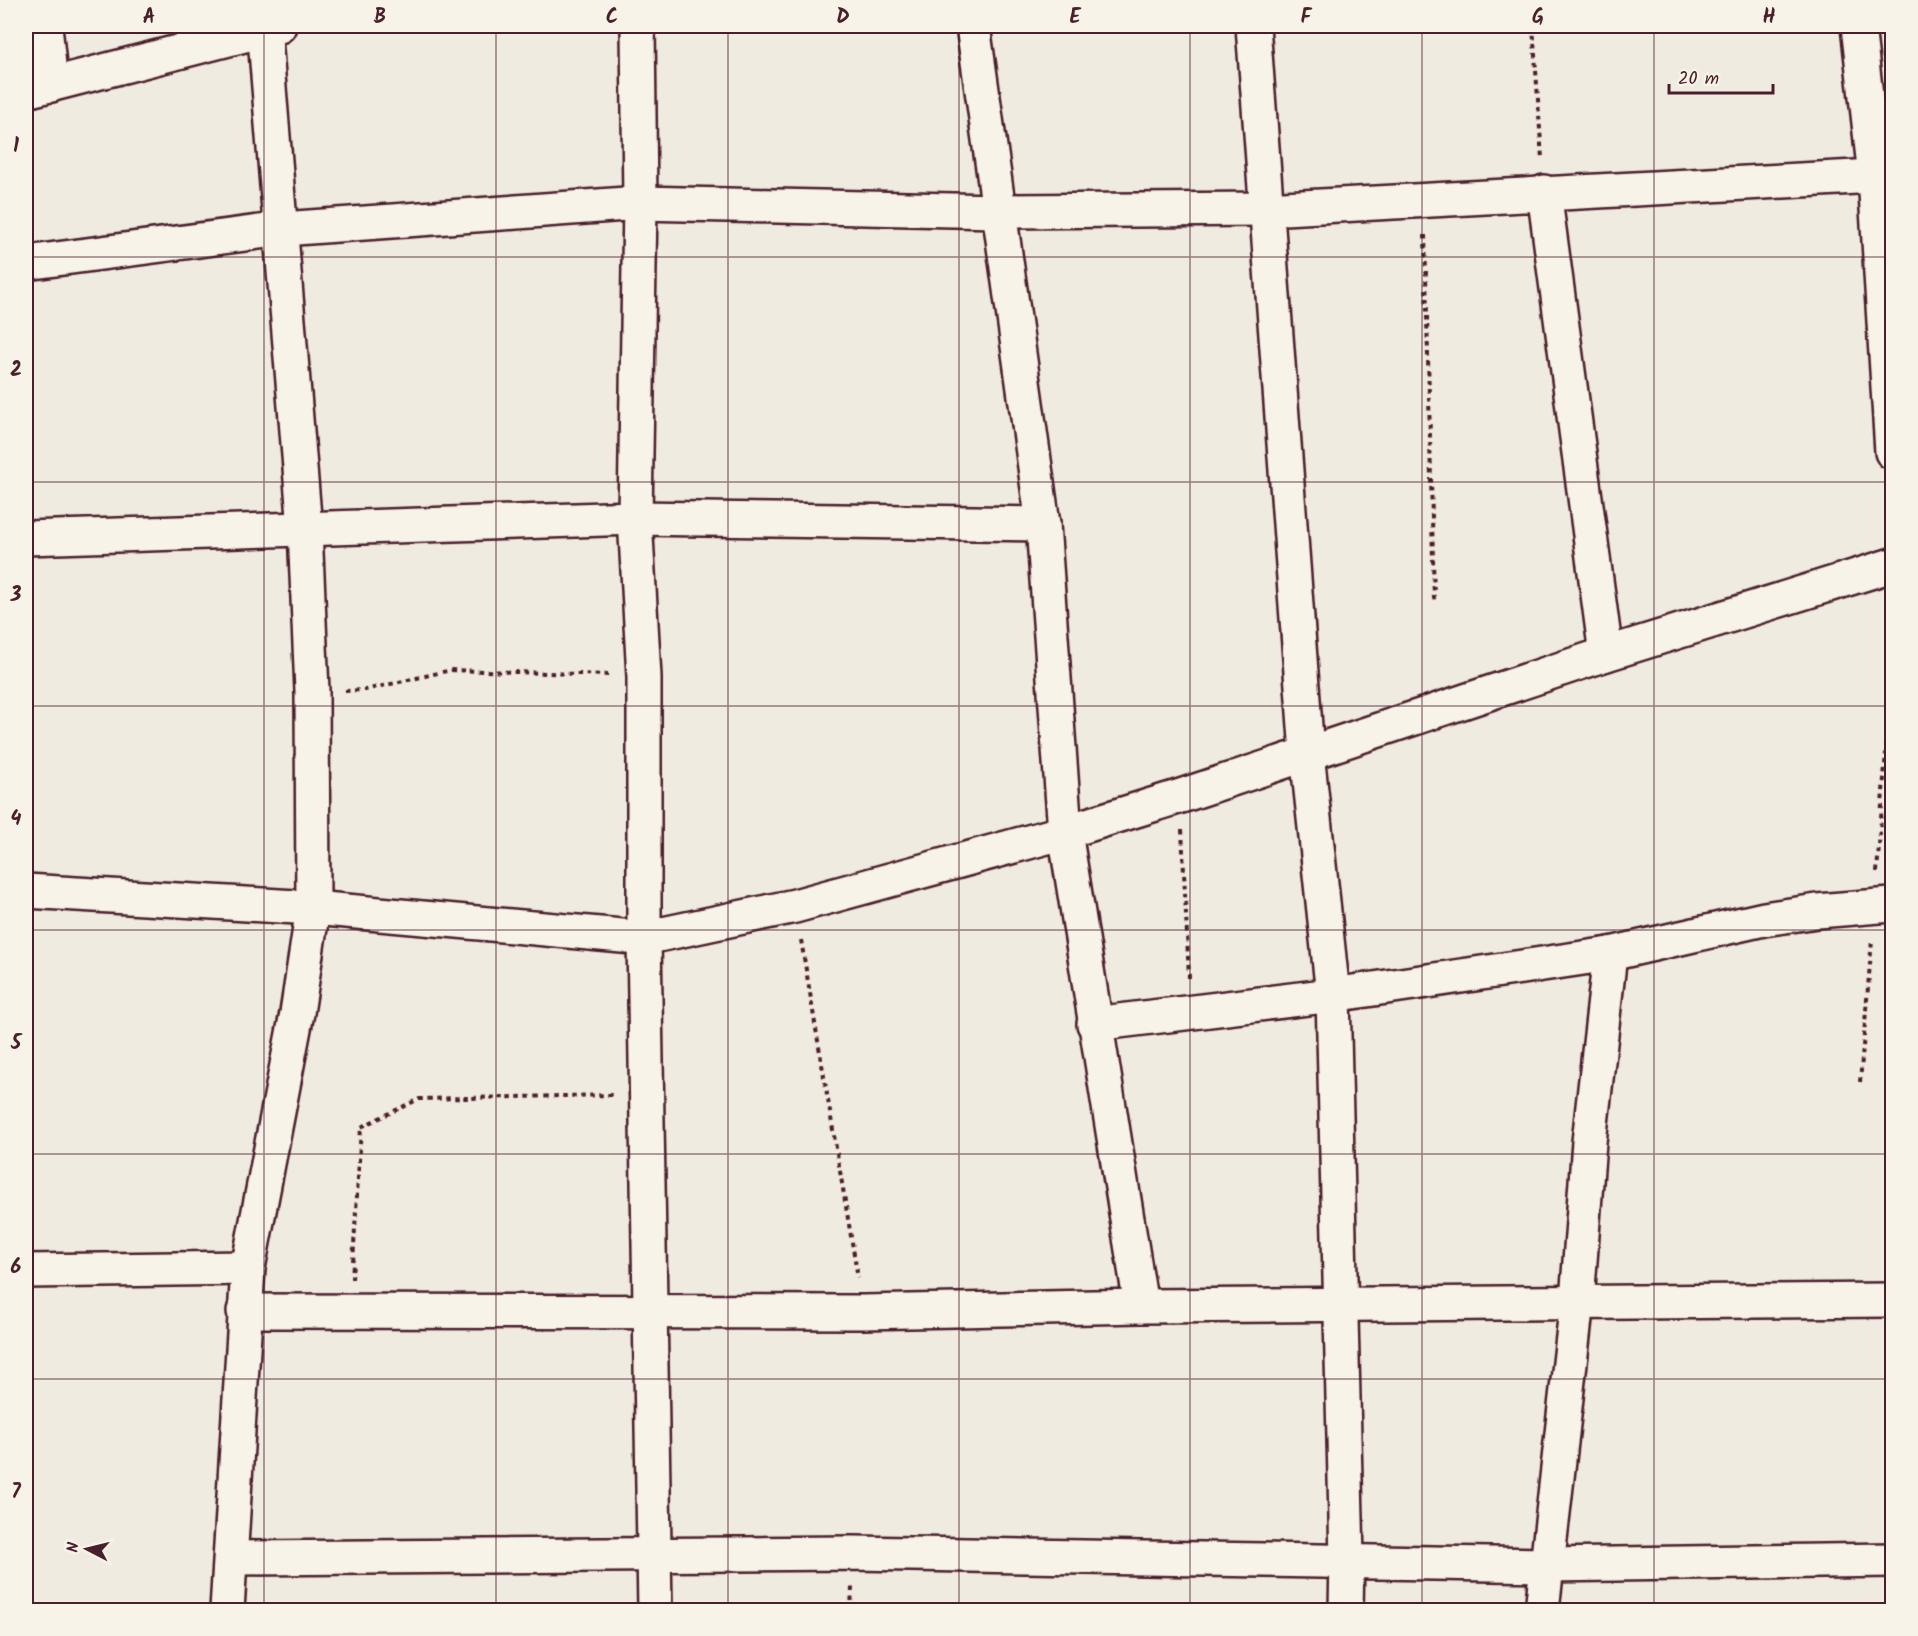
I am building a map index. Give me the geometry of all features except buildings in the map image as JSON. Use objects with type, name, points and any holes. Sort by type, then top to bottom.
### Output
[{"type":"street","points":[[45,26],[38,88],[269,27],[305,529],[312,691],[314,908],[248,1268],[227,1611]]},
{"type":"street","points":[[638,26],[640,203],[635,518],[644,677],[644,938],[655,1611]]},
{"type":"street","points":[[973,26],[997,211],[1043,524],[1065,832],[1140,1306]]},
{"type":"street","points":[[1253,26],[1307,753],[1333,995],[1342,1306],[1346,1611]]},
{"type":"street","points":[[1858,26],[1875,176],[1893,452]]},
{"type":"street","points":[[26,263],[282,229],[640,203],[997,211],[1265,208],[1875,176]]},
{"type":"street","points":[[1544,192],[1605,654]]},
{"type":"street","points":[[26,538],[635,518],[1043,524]]},
{"type":"street","points":[[26,891],[314,908],[644,938],[795,906],[1065,832],[1181,796],[1605,654],[1893,565]]},
{"type":"street","points":[[1094,1024],[1333,995],[1610,954],[1764,919],[1816,911],[1893,905]]},
{"type":"street","points":[[1542,1611],[1577,1301],[1589,1142],[1610,954]]},
{"type":"street","points":[[26,1272],[248,1268]]},
{"type":"street","points":[[244,1311],[864,1312],[1140,1306],[1893,1300]]},
{"type":"street","points":[[232,1558],[853,1554],[1347,1559],[1547,1565],[1893,1560]]},
{"type":"path","points":[[1533,26],[1544,192]]},
{"type":"path","points":[[1424,199],[1434,600]]},
{"type":"path","points":[[312,691],[366,690],[451,670],[644,677]]},
{"type":"path","points":[[1181,796],[1190,1011]]},
{"type":"path","points":[[795,906],[864,1312]]},
{"type":"path","points":[[350,1310],[361,1127],[419,1099],[647,1095]]}]
